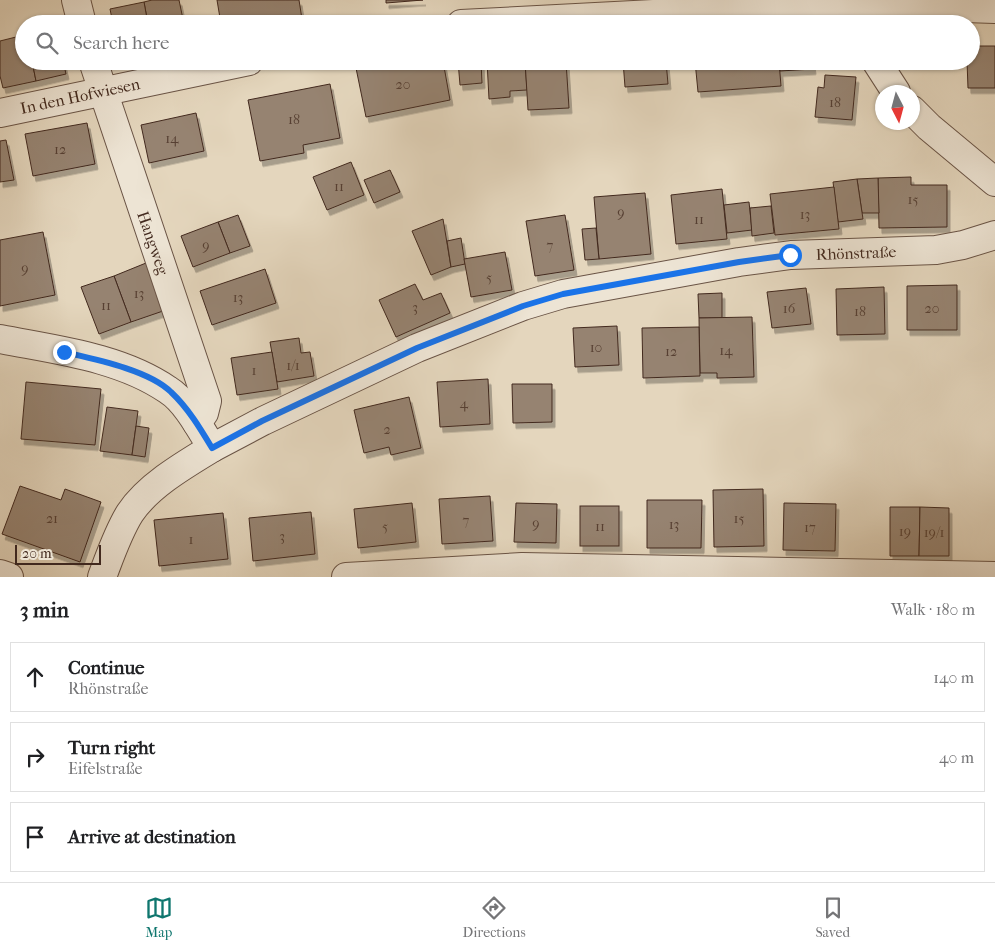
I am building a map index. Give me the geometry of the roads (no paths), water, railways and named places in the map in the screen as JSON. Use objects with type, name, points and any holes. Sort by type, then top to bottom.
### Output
[{"type":"street","points":[[76,0],[80,15]]},
{"type":"street","points":[[694,15],[848,9],[995,9]]},
{"type":"street","name":"Hangweg","points":[[95,70],[207,402],[204,413],[197,423]]},
{"type":"street","name":"In den Hofwiesen","points":[[0,113],[205,70]]},
{"type":"street","points":[[882,70],[891,85]]},
{"type":"street","points":[[920,118],[995,182]]},
{"type":"street","name":"Rhönstraße","points":[[102,577],[111,553],[131,512],[166,476],[262,421],[417,348],[523,306],[563,294],[739,262],[790,255],[936,250],[963,246],[988,239],[995,235]]},
{"type":"street","points":[[0,339],[64,352],[131,369],[170,390],[197,423],[212,448]]},
{"type":"street","points":[[346,577],[522,566],[995,576]]},
{"type":"street","points":[[0,574],[9,577]]}]
